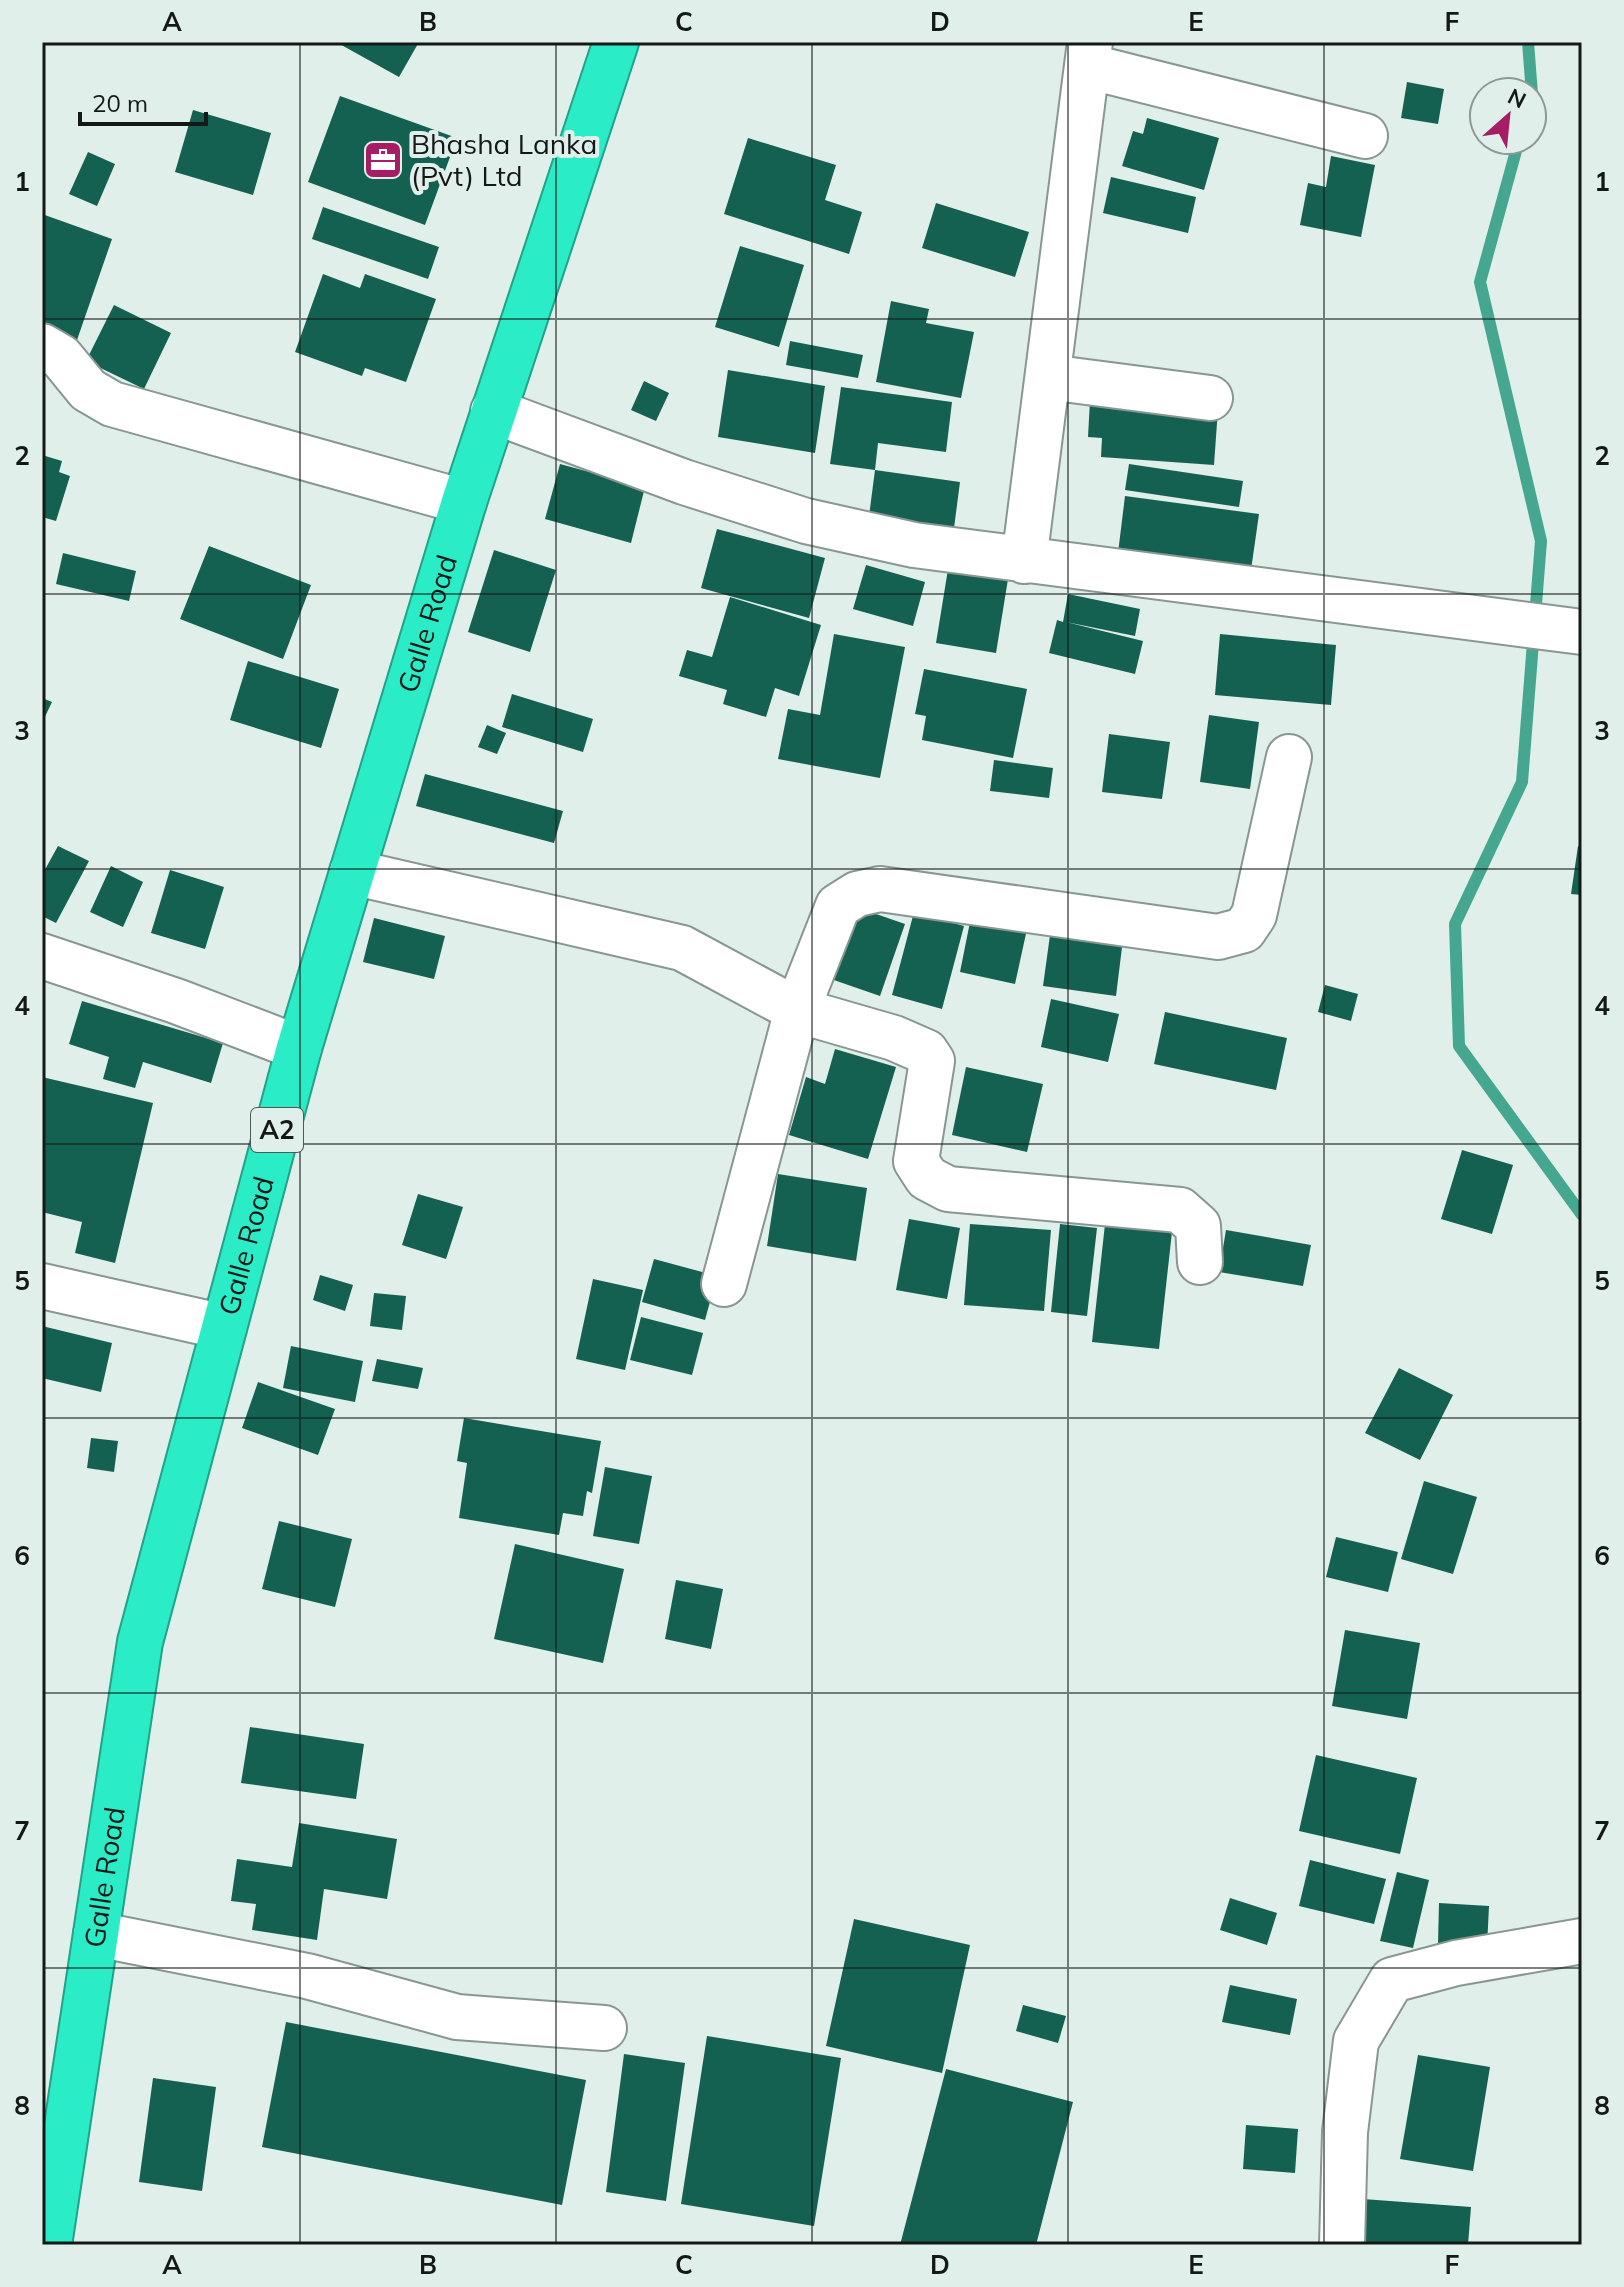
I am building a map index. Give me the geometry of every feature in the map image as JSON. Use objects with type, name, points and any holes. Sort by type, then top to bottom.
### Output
[{"type":"highway","name":"Galle Road","points":[[49,2245],[140,1642],[299,1048],[464,502],[616,42]]},
{"type":"street","points":[[1024,561],[1089,54],[1365,136]]},
{"type":"street","points":[[42,346],[61,357],[88,390],[112,404],[464,502]]},
{"type":"street","points":[[1048,377],[1210,398]]},
{"type":"street","points":[[493,411],[684,482],[806,521],[914,545],[1582,632]]},
{"type":"street","points":[[724,1284],[797,1010],[838,906],[857,894],[880,889],[1218,937],[1244,930],[1254,915],[1289,757]]},
{"type":"street","points":[[352,872],[682,948],[797,1010],[894,1038],[926,1052],[932,1061],[916,1161],[927,1178],[948,1189],[1180,1210],[1198,1226],[1200,1262]]},
{"type":"street","points":[[42,956],[176,1001],[299,1048]]},
{"type":"street","points":[[42,1286],[224,1327]]},
{"type":"street","points":[[96,1934],[307,1976],[457,2017],[604,2028]]},
{"type":"street","points":[[1342,2245],[1345,2132],[1356,2041],[1392,1980],[1456,1963],[1582,1941]]},
{"type":"building","points":[[336,42],[419,42],[399,77]]},
{"type":"building","points":[[1407,82],[1444,89],[1438,124],[1401,118]]},
{"type":"building","name":"Bhasha Lanka (Pvt) Ltd","points":[[340,96],[457,138],[425,225],[308,182]]},
{"type":"building","points":[[193,110],[271,133],[253,195],[175,172]]},
{"type":"building","points":[[1147,118],[1219,138],[1204,190],[1122,166],[1133,131],[1143,134]]},
{"type":"building","points":[[748,138],[836,165],[825,200],[862,212],[849,254],[724,214]]},
{"type":"building","points":[[88,152],[115,164],[97,206],[69,194]]},
{"type":"building","points":[[1331,156],[1375,165],[1361,237],[1300,225],[1308,183],[1326,187]]},
{"type":"building","points":[[1111,177],[1196,197],[1188,233],[1103,213]]},
{"type":"building","points":[[936,203],[1029,232],[1015,277],[922,248]]},
{"type":"building","points":[[323,207],[439,247],[428,279],[312,239]]},
{"type":"building","points":[[42,214],[112,239],[77,340],[42,328]]},
{"type":"building","points":[[740,246],[804,265],[779,347],[715,327]]},
{"type":"building","points":[[323,274],[360,288],[365,274],[436,299],[406,382],[365,368],[362,376],[295,352]]},
{"type":"building","points":[[891,301],[929,309],[926,323],[974,332],[961,398],[876,382]]},
{"type":"building","points":[[114,305],[171,333],[144,389],[86,361]]},
{"type":"building","points":[[790,341],[863,355],[858,378],[786,365]]},
{"type":"building","points":[[728,370],[825,386],[815,453],[718,437]]},
{"type":"building","points":[[644,381],[669,393],[656,421],[631,410]]},
{"type":"building","points":[[841,387],[952,402],[946,452],[878,443],[875,470],[830,464]]},
{"type":"building","points":[[1090,400],[1218,409],[1214,465],[1101,457],[1102,438],[1088,437]]},
{"type":"building","points":[[42,455],[62,461],[59,472],[70,476],[56,521],[42,517]]},
{"type":"building","points":[[560,464],[645,487],[631,543],[545,519]]},
{"type":"building","points":[[1129,464],[1243,481],[1239,507],[1125,490]]},
{"type":"building","points":[[875,470],[960,482],[954,528],[869,516]]},
{"type":"building","points":[[1125,496],[1259,514],[1251,570],[1118,553]]},
{"type":"building","points":[[717,529],[825,558],[809,618],[701,588]]},
{"type":"building","points":[[209,546],[311,585],[283,659],[180,619]]},
{"type":"building","points":[[494,550],[556,570],[530,652],[468,632]]},
{"type":"building","points":[[63,553],[136,571],[129,601],[56,584]]},
{"type":"building","points":[[949,563],[1009,573],[996,653],[936,643]]},
{"type":"building","points":[[866,565],[925,582],[913,626],[853,609]]},
{"type":"building","points":[[1068,594],[1140,609],[1135,636],[1066,622],[1143,641],[1135,674],[1049,653],[1057,620],[1063,622]]},
{"type":"building","points":[[730,597],[821,625],[799,696],[775,688],[766,717],[723,704],[727,690],[679,676],[687,650],[712,657]]},
{"type":"building","points":[[834,634],[905,647],[880,778],[778,759],[788,709],[820,715]]},
{"type":"building","points":[[1220,634],[1336,645],[1331,705],[1215,695]]},
{"type":"building","points":[[248,661],[339,689],[321,748],[230,720]]},
{"type":"building","points":[[924,669],[1027,689],[1013,758],[922,740],[926,716],[915,714]]},
{"type":"building","points":[[512,694],[593,719],[583,752],[502,727]]},
{"type":"building","points":[[42,698],[52,702],[42,723]]},
{"type":"building","points":[[1209,715],[1259,722],[1250,789],[1200,782]]},
{"type":"building","points":[[487,725],[506,733],[497,754],[478,747]]},
{"type":"building","points":[[1109,734],[1170,742],[1162,799],[1102,792]]},
{"type":"building","points":[[994,760],[1053,768],[1049,798],[990,791]]},
{"type":"building","points":[[425,774],[563,811],[554,843],[416,806]]},
{"type":"building","points":[[58,846],[89,861],[56,923],[42,916],[42,875]]},
{"type":"building","points":[[1578,846],[1582,847],[1582,895],[1571,894]]},
{"type":"building","points":[[111,866],[143,882],[123,927],[90,912]]},
{"type":"building","points":[[170,870],[224,887],[205,949],[151,933]]},
{"type":"building","points":[[853,906],[905,924],[880,996],[828,978]]},
{"type":"building","points":[[914,912],[964,926],[942,1009],[892,995]]},
{"type":"building","points":[[971,917],[1027,929],[1015,984],[960,972]]},
{"type":"building","points":[[374,918],[445,936],[434,979],[363,962]]},
{"type":"building","points":[[1051,928],[1123,939],[1116,996],[1043,986]]},
{"type":"building","points":[[1325,985],[1358,994],[1351,1021],[1318,1012]]},
{"type":"building","points":[[1051,999],[1119,1014],[1108,1062],[1041,1047]]},
{"type":"building","points":[[82,1001],[223,1043],[211,1083],[143,1062],[135,1088],[103,1079],[109,1057],[69,1044]]},
{"type":"building","points":[[1165,1012],[1287,1038],[1276,1090],[1154,1064]]},
{"type":"building","points":[[835,1049],[896,1067],[868,1159],[789,1135],[806,1077],[825,1084]]},
{"type":"building","points":[[966,1067],[1043,1084],[1027,1152],[952,1135]]},
{"type":"building","points":[[42,1077],[153,1103],[115,1263],[75,1253],[82,1222],[42,1212]]},
{"type":"building","points":[[1462,1150],[1513,1165],[1492,1234],[1441,1219]]},
{"type":"building","points":[[778,1174],[867,1188],[856,1261],[767,1246]]},
{"type":"building","points":[[418,1194],[463,1207],[446,1259],[402,1245]]},
{"type":"building","points":[[1106,1215],[1173,1223],[1159,1349],[1092,1342]]},
{"type":"building","points":[[909,1219],[960,1228],[947,1299],[896,1290]]},
{"type":"building","points":[[970,1224],[1051,1230],[1044,1311],[964,1305]]},
{"type":"building","points":[[1060,1224],[1097,1228],[1087,1316],[1051,1312]]},
{"type":"building","points":[[1226,1230],[1311,1245],[1303,1286],[1219,1272]]},
{"type":"building","points":[[654,1259],[717,1276],[705,1320],[642,1302]]},
{"type":"building","points":[[320,1275],[353,1285],[345,1311],[313,1300]]},
{"type":"building","points":[[593,1279],[643,1290],[625,1370],[576,1359]]},
{"type":"building","points":[[374,1293],[406,1296],[402,1330],[370,1326]]},
{"type":"building","points":[[641,1317],[703,1333],[692,1375],[630,1360]]},
{"type":"building","points":[[42,1326],[112,1343],[101,1392],[42,1378]]},
{"type":"building","points":[[291,1346],[363,1361],[355,1402],[283,1388]]},
{"type":"building","points":[[377,1359],[423,1368],[418,1389],[372,1381]]},
{"type":"building","points":[[1399,1368],[1453,1395],[1420,1460],[1365,1433]]},
{"type":"building","points":[[258,1382],[335,1409],[318,1455],[242,1428]]},
{"type":"building","points":[[464,1418],[601,1441],[592,1493],[587,1491],[583,1516],[563,1513],[559,1535],[459,1518],[467,1463],[457,1461]]},
{"type":"building","points":[[91,1438],[118,1441],[114,1472],[87,1468]]},
{"type":"building","points":[[605,1467],[652,1476],[639,1544],[593,1536]]},
{"type":"building","points":[[1424,1481],[1477,1497],[1453,1574],[1401,1559]]},
{"type":"building","points":[[279,1521],[352,1539],[335,1607],[262,1589]]},
{"type":"building","points":[[1336,1537],[1398,1552],[1388,1592],[1326,1577]]},
{"type":"building","points":[[515,1544],[624,1569],[603,1663],[494,1639]]},
{"type":"building","points":[[676,1580],[723,1589],[711,1649],[665,1639]]},
{"type":"building","points":[[1345,1630],[1420,1643],[1407,1719],[1332,1706]]},
{"type":"building","points":[[250,1727],[364,1744],[356,1799],[241,1783]]},
{"type":"building","points":[[1316,1755],[1417,1778],[1400,1854],[1299,1831]]},
{"type":"building","points":[[299,1823],[397,1839],[387,1899],[324,1889],[317,1940],[252,1930],[256,1904],[231,1901],[237,1859],[292,1867]]},
{"type":"building","points":[[1310,1860],[1386,1879],[1374,1924],[1299,1906]]},
{"type":"building","points":[[1397,1872],[1429,1880],[1413,1948],[1380,1941]]},
{"type":"building","points":[[1230,1898],[1277,1913],[1267,1945],[1220,1930]]},
{"type":"building","points":[[1439,1903],[1489,1906],[1487,1947],[1438,1944]]},
{"type":"building","points":[[854,1919],[970,1945],[942,2073],[826,2046]]},
{"type":"building","points":[[1230,1985],[1297,1999],[1290,2035],[1222,2022]]},
{"type":"building","points":[[1023,2005],[1066,2016],[1058,2043],[1016,2031]]},
{"type":"building","points":[[286,2022],[586,2080],[562,2205],[262,2147]]},
{"type":"building","points":[[707,2036],[841,2058],[814,2226],[681,2204]]},
{"type":"building","points":[[624,2054],[685,2063],[666,2201],[606,2192]]},
{"type":"building","points":[[1418,2055],[1490,2067],[1473,2171],[1400,2159]]},
{"type":"building","points":[[946,2069],[1073,2102],[1036,2245],[900,2245]]},
{"type":"building","points":[[153,2078],[216,2087],[202,2191],[139,2182]]},
{"type":"building","points":[[1246,2125],[1298,2129],[1295,2173],[1243,2169]]},
{"type":"building","points":[[1363,2199],[1471,2207],[1468,2245],[1360,2245]]},
{"type":"waterway","points":[[1528,42],[1531,76]]},
{"type":"waterway","points":[[1515,156],[1480,282],[1541,541],[1522,782],[1455,924],[1459,1046],[1582,1215]]},
{"type":"place","name":"Bhasha Lanka (Pvt) Ltd","points":[[383,160]]}]
